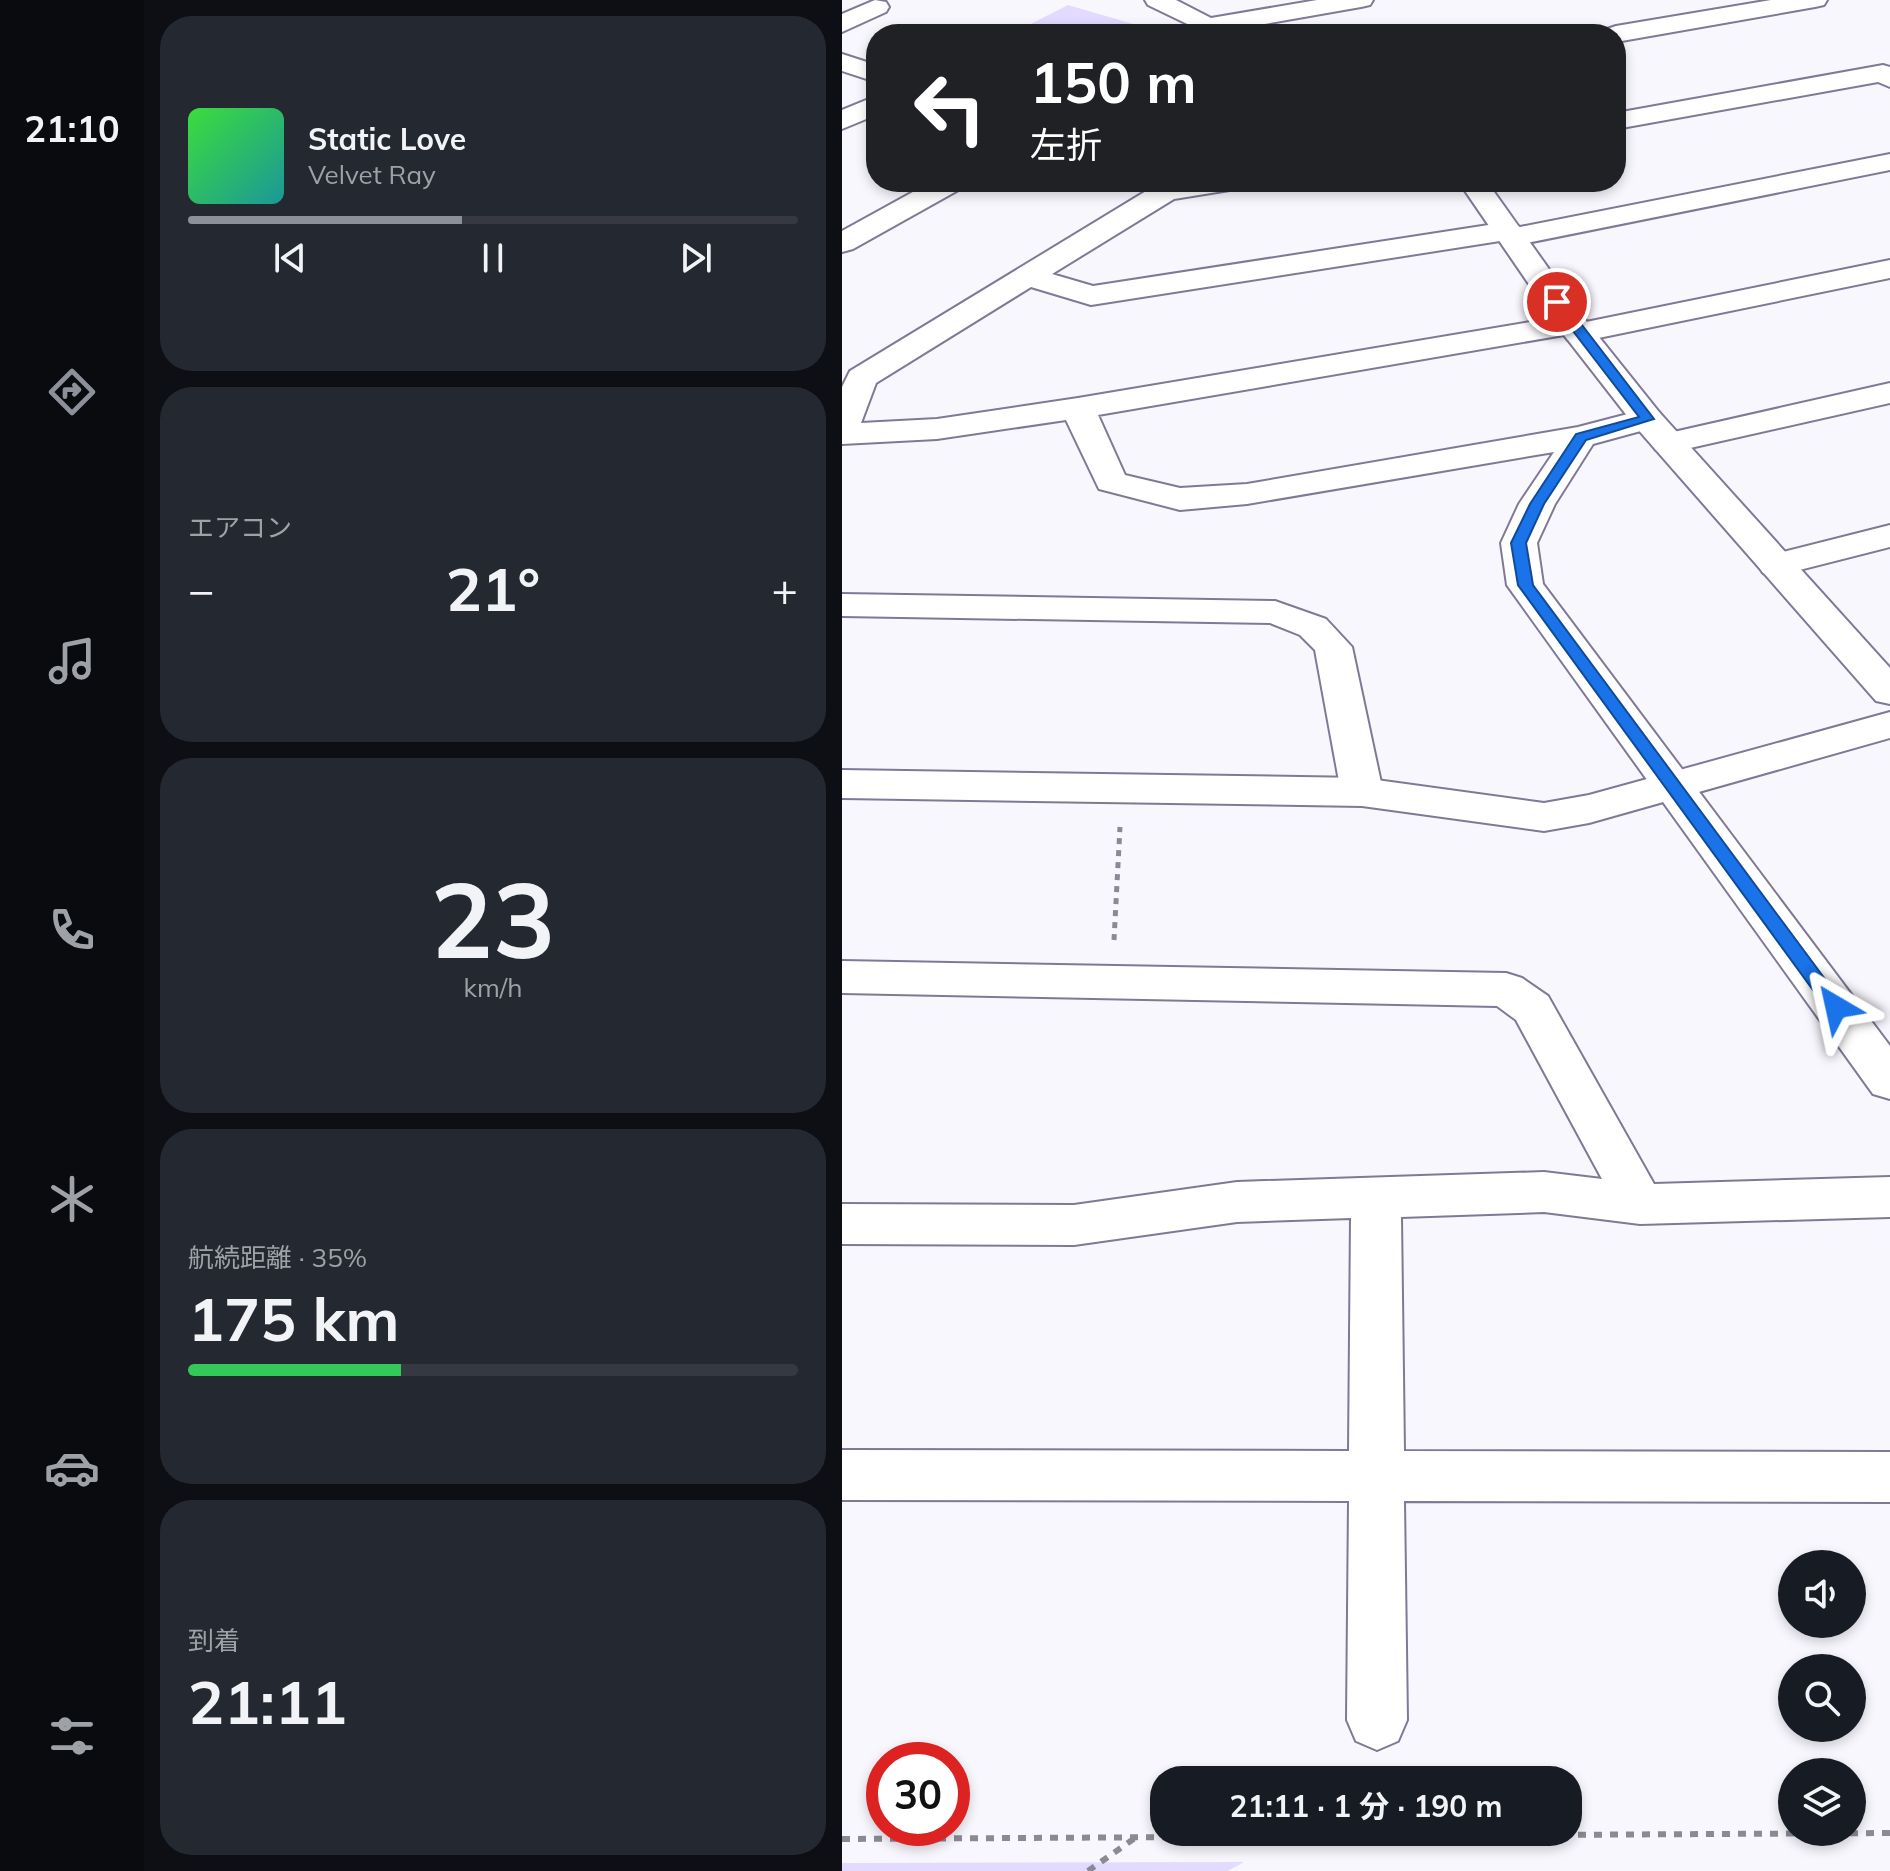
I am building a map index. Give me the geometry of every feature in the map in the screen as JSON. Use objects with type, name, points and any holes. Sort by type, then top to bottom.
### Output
[{"type":"street","points":[[842,0],[877,7],[842,24]]},
{"type":"street","points":[[1157,0],[1204,24]]},
{"type":"street","points":[[1626,32],[1798,1]]},
{"type":"street","points":[[1218,24],[1333,2],[1357,12]]},
{"type":"street","points":[[842,62],[866,70]]},
{"type":"street","points":[[1626,119],[1883,73],[1890,79]]},
{"type":"street","points":[[842,121],[866,109]]},
{"type":"street","points":[[1028,276],[1091,296],[1510,234],[1890,162]]},
{"type":"street","points":[[842,243],[934,192]]},
{"type":"street","points":[[1164,192],[862,378],[842,431],[937,429],[1078,408],[1576,328],[1890,269]]},
{"type":"street","points":[[1480,192],[1576,328],[1658,431],[1890,692]]},
{"type":"street","points":[[1078,408],[1111,482],[1180,499],[1247,494],[1581,437],[1658,431],[1890,393]]},
{"type":"street","points":[[1581,437],[1537,504],[1519,543],[1525,585],[1890,1081]]},
{"type":"street","points":[[1776,565],[1890,536]]},
{"type":"street","points":[[842,605],[1275,612],[1313,627],[1333,647],[1362,792]]},
{"type":"street","points":[[842,784],[1362,792],[1544,817],[1589,809],[1890,725]]},
{"type":"street","points":[[842,977],[1506,990],[1532,1008],[1640,1204]]},
{"type":"street","points":[[842,1224],[1074,1225],[1237,1202],[1544,1192],[1640,1204],[1890,1197]]},
{"type":"street","points":[[1376,1198],[1377,1720]]},
{"type":"street","points":[[842,1475],[1890,1477]]},
{"type":"path","points":[[1111,983],[1123,790]]},
{"type":"path","points":[[1582,1833],[1890,1833]]},
{"type":"path","points":[[1088,1871],[1136,1837]]},
{"type":"path","points":[[842,1839],[1150,1837]]},
{"type":"shaded area","points":[[1068,5],[1133,24],[1031,24]]},
{"type":"shaded area","points":[[1244,1862],[1228,1871],[842,1871],[842,1863]]},
{"type":"route","points":[[1557,302],[1647,419],[1581,437],[1537,504],[1519,543],[1525,585],[1836,1007]]}]
